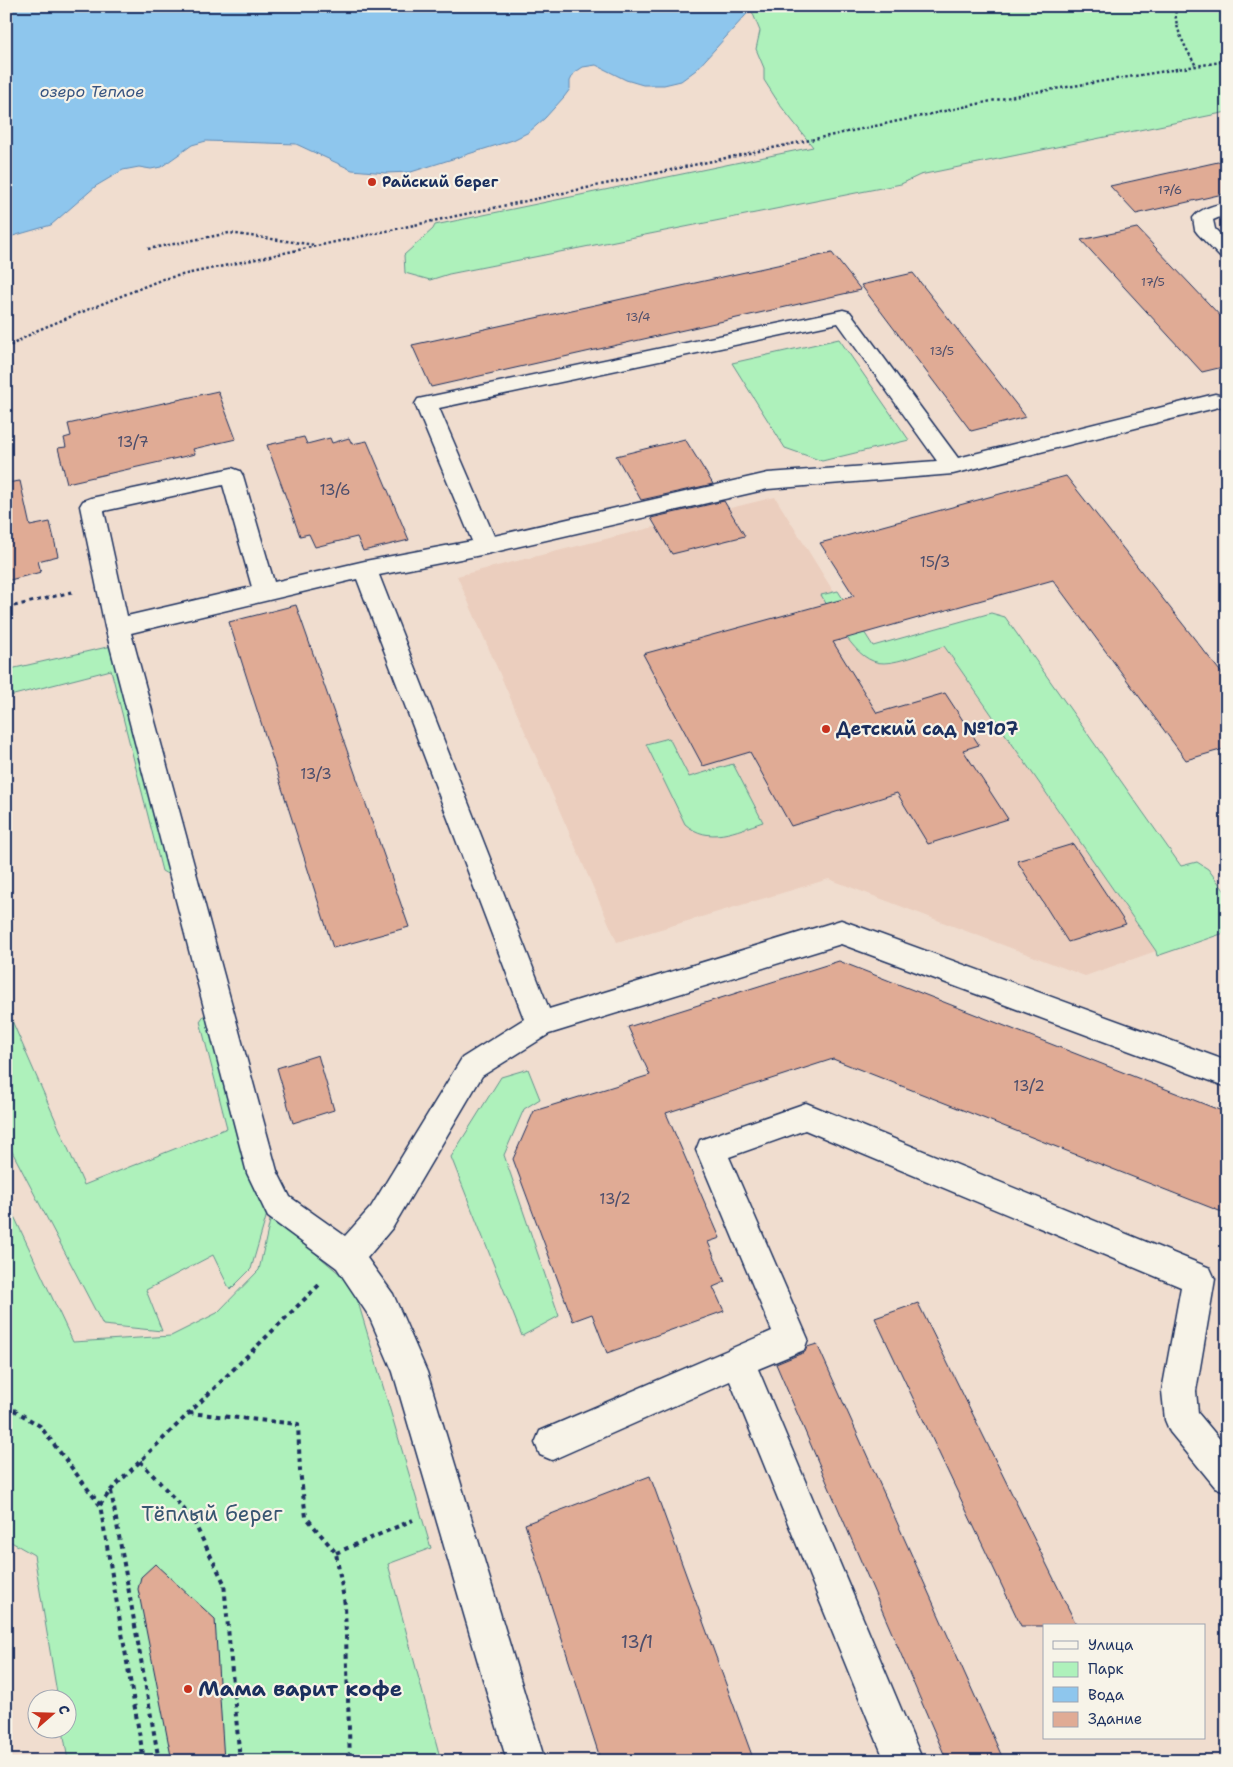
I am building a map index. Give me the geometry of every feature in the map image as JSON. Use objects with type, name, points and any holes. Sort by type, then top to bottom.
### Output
[{"type":"street","points":[[1227,208],[1203,218],[1205,230],[1227,253]]},
{"type":"street","points":[[486,546],[426,404],[843,316],[953,467]]},
{"type":"street","points":[[118,627],[365,569],[486,546],[768,481],[953,467],[1223,404]]},
{"type":"street","points":[[266,592],[232,476],[91,506],[118,627],[262,1173],[279,1207],[348,1256],[381,1305],[410,1372],[526,1761]]},
{"type":"street","points":[[365,569],[540,1024]]},
{"type":"street","points":[[348,1256],[382,1217],[472,1067],[540,1024],[841,932],[1227,1074]]},
{"type":"street","points":[[552,1443],[792,1339],[711,1150],[806,1116],[1200,1279],[1179,1391],[1182,1420],[1227,1475]]},
{"type":"street","points":[[738,1361],[904,1761]]},
{"type":"path","points":[[1176,6],[1174,12],[1182,40],[1196,66]]},
{"type":"path","points":[[6,348],[38,330],[163,279],[1024,94],[1227,61]]},
{"type":"path","points":[[148,249],[229,233],[318,245]]},
{"type":"path","points":[[6,608],[108,583]]},
{"type":"path","points":[[100,1504],[110,1490],[348,1256]]},
{"type":"path","points":[[6,1405],[40,1426],[100,1504],[144,1761]]},
{"type":"path","points":[[189,1413],[298,1424],[300,1471],[306,1518],[336,1553],[345,1605],[350,1761]]},
{"type":"path","points":[[140,1461],[192,1518],[224,1583],[240,1761]]},
{"type":"path","points":[[110,1490],[159,1761]]},
{"type":"path","points":[[336,1553],[393,1528]]},
{"type":"shaded area","points":[[775,497],[877,662],[885,664],[944,646],[1156,951],[1085,976],[829,879],[617,942],[457,576]]},
{"type":"green space","points":[[754,6],[1227,6],[1227,112],[920,175],[901,184],[449,274],[430,280],[405,273],[404,255],[435,225],[813,147],[780,105],[764,80],[764,68],[756,49],[760,31],[751,9]]},
{"type":"green space","points":[[839,339],[909,440],[822,461],[785,448],[732,363]]},
{"type":"green space","points":[[838,591],[873,646],[991,613],[1005,617],[1181,866],[1197,862],[1208,869],[1227,894],[1227,932],[1157,956],[1156,951],[944,646],[898,661],[884,663],[864,656],[847,638],[821,595]]},
{"type":"green space","points":[[116,645],[178,880],[162,871],[111,670],[6,697],[6,670]]},
{"type":"green space","points":[[669,738],[689,777],[733,764],[763,822],[732,832],[713,835],[703,834],[685,824],[646,744]]},
{"type":"green space","points":[[211,1006],[267,1214],[251,1269],[230,1290],[213,1255],[146,1290],[162,1331],[103,1325],[6,1140],[6,1007],[84,1185],[227,1128],[200,1021]]},
{"type":"green space","points":[[528,1069],[540,1099],[524,1109],[504,1155],[559,1316],[522,1336],[451,1157],[501,1077]]},
{"type":"green space","name":"Тёплый берег","points":[[6,1199],[73,1342],[171,1336],[217,1313],[259,1270],[271,1216],[353,1285],[431,1548],[388,1564],[441,1761],[68,1761],[65,1740],[78,1740],[78,1690],[56,1690],[34,1555],[6,1539]]},
{"type":"water","name":"озеро Теплое","points":[[6,6],[754,6],[696,70],[681,81],[664,85],[643,85],[626,80],[596,65],[583,67],[574,73],[570,81],[570,89],[564,97],[529,132],[513,140],[411,172],[386,173],[352,170],[296,144],[206,141],[192,145],[161,167],[151,169],[139,167],[123,170],[96,186],[51,225],[6,238]]},
{"type":"building","points":[[1227,160],[1227,193],[1136,214],[1110,186]]},
{"type":"building","points":[[1137,228],[1227,323],[1227,366],[1202,372],[1081,240]]},
{"type":"building","points":[[832,253],[861,290],[431,387],[412,345]]},
{"type":"building","points":[[913,273],[1026,417],[971,431],[861,285]]},
{"type":"building","points":[[218,391],[236,439],[193,449],[195,454],[67,483],[58,448],[66,447],[64,438],[71,436],[68,424]]},
{"type":"building","points":[[304,437],[307,444],[330,438],[332,443],[349,438],[352,444],[367,441],[409,540],[363,551],[357,537],[315,547],[309,534],[300,536],[267,445]]},
{"type":"building","points":[[685,439],[713,484],[641,500],[616,456]]},
{"type":"building","points":[[1066,476],[1227,680],[1227,748],[1186,760],[1053,580],[833,642],[877,713],[945,693],[979,745],[963,750],[1008,819],[928,844],[897,793],[791,826],[750,752],[703,766],[643,654],[854,596],[820,543]]},
{"type":"building","points":[[20,481],[30,526],[50,522],[58,556],[38,561],[41,572],[6,581],[6,483]]},
{"type":"building","points":[[724,501],[745,536],[672,554],[651,518]]},
{"type":"building","points":[[296,605],[409,927],[333,948],[229,622]]},
{"type":"building","points":[[1073,844],[1126,924],[1068,942],[1017,861]]},
{"type":"building","points":[[839,961],[1227,1113],[1227,1214],[833,1059],[666,1113],[720,1238],[708,1242],[725,1282],[713,1287],[724,1311],[607,1353],[592,1314],[573,1321],[513,1159],[534,1111],[650,1075],[628,1027]]},
{"type":"building","points":[[318,1055],[334,1110],[293,1123],[277,1068]]},
{"type":"building","points":[[918,1303],[1076,1624],[1021,1626],[875,1318]]},
{"type":"building","points":[[817,1344],[1004,1761],[947,1761],[776,1364],[805,1352],[807,1347]]},
{"type":"building","points":[[650,1476],[754,1761],[601,1761],[525,1524]]},
{"type":"building","points":[[155,1564],[215,1619],[224,1761],[172,1761],[138,1589],[141,1577]]},
{"type":"place","name":"Райский берег","points":[[372,182]]},
{"type":"place","name":"Детский сад №107","points":[[826,729]]},
{"type":"place","name":"Мама варит кофе","points":[[188,1689]]}]
